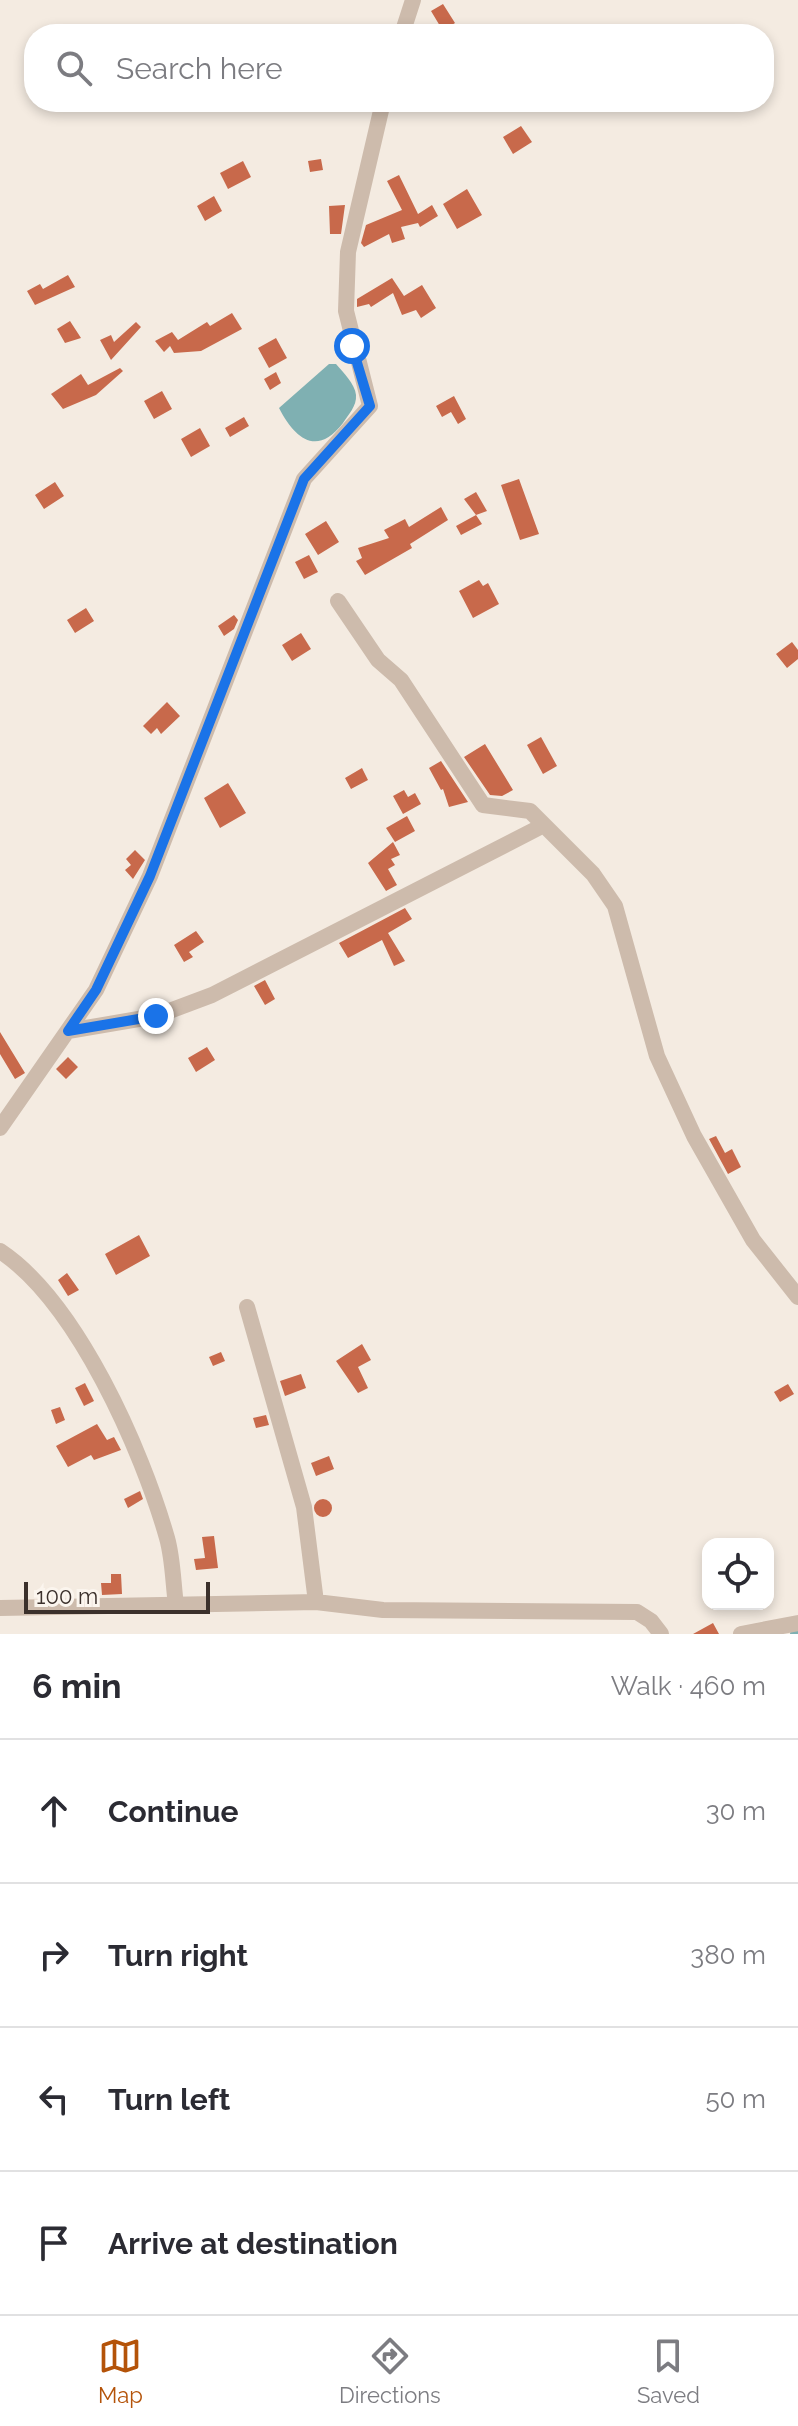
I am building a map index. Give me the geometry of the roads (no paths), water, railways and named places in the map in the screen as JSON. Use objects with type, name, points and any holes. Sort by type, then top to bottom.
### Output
[{"type":"street","points":[[405,24],[413,0]]},
{"type":"street","points":[[0,1128],[96,990],[150,876],[304,479],[370,406],[346,311],[348,252],[381,112]]},
{"type":"street","points":[[338,601],[378,660],[401,680],[483,805],[530,811],[593,874],[615,906],[657,1056],[694,1136],[753,1240],[798,1297]]},
{"type":"street","points":[[68,1031],[156,1016],[212,995],[544,825]]},
{"type":"street","points":[[0,1251],[39,1283],[119,1412],[149,1482],[168,1542],[176,1605]]},
{"type":"street","points":[[247,1307],[304,1507],[316,1602]]},
{"type":"street","points":[[0,1608],[316,1602],[383,1610],[637,1612],[651,1621],[661,1634]]},
{"type":"street","points":[[741,1634],[798,1623]]},
{"type":"water","points":[[329,364],[336,364],[351,382],[356,395],[355,403],[333,433],[324,439],[307,440],[292,428],[279,408]]}]
